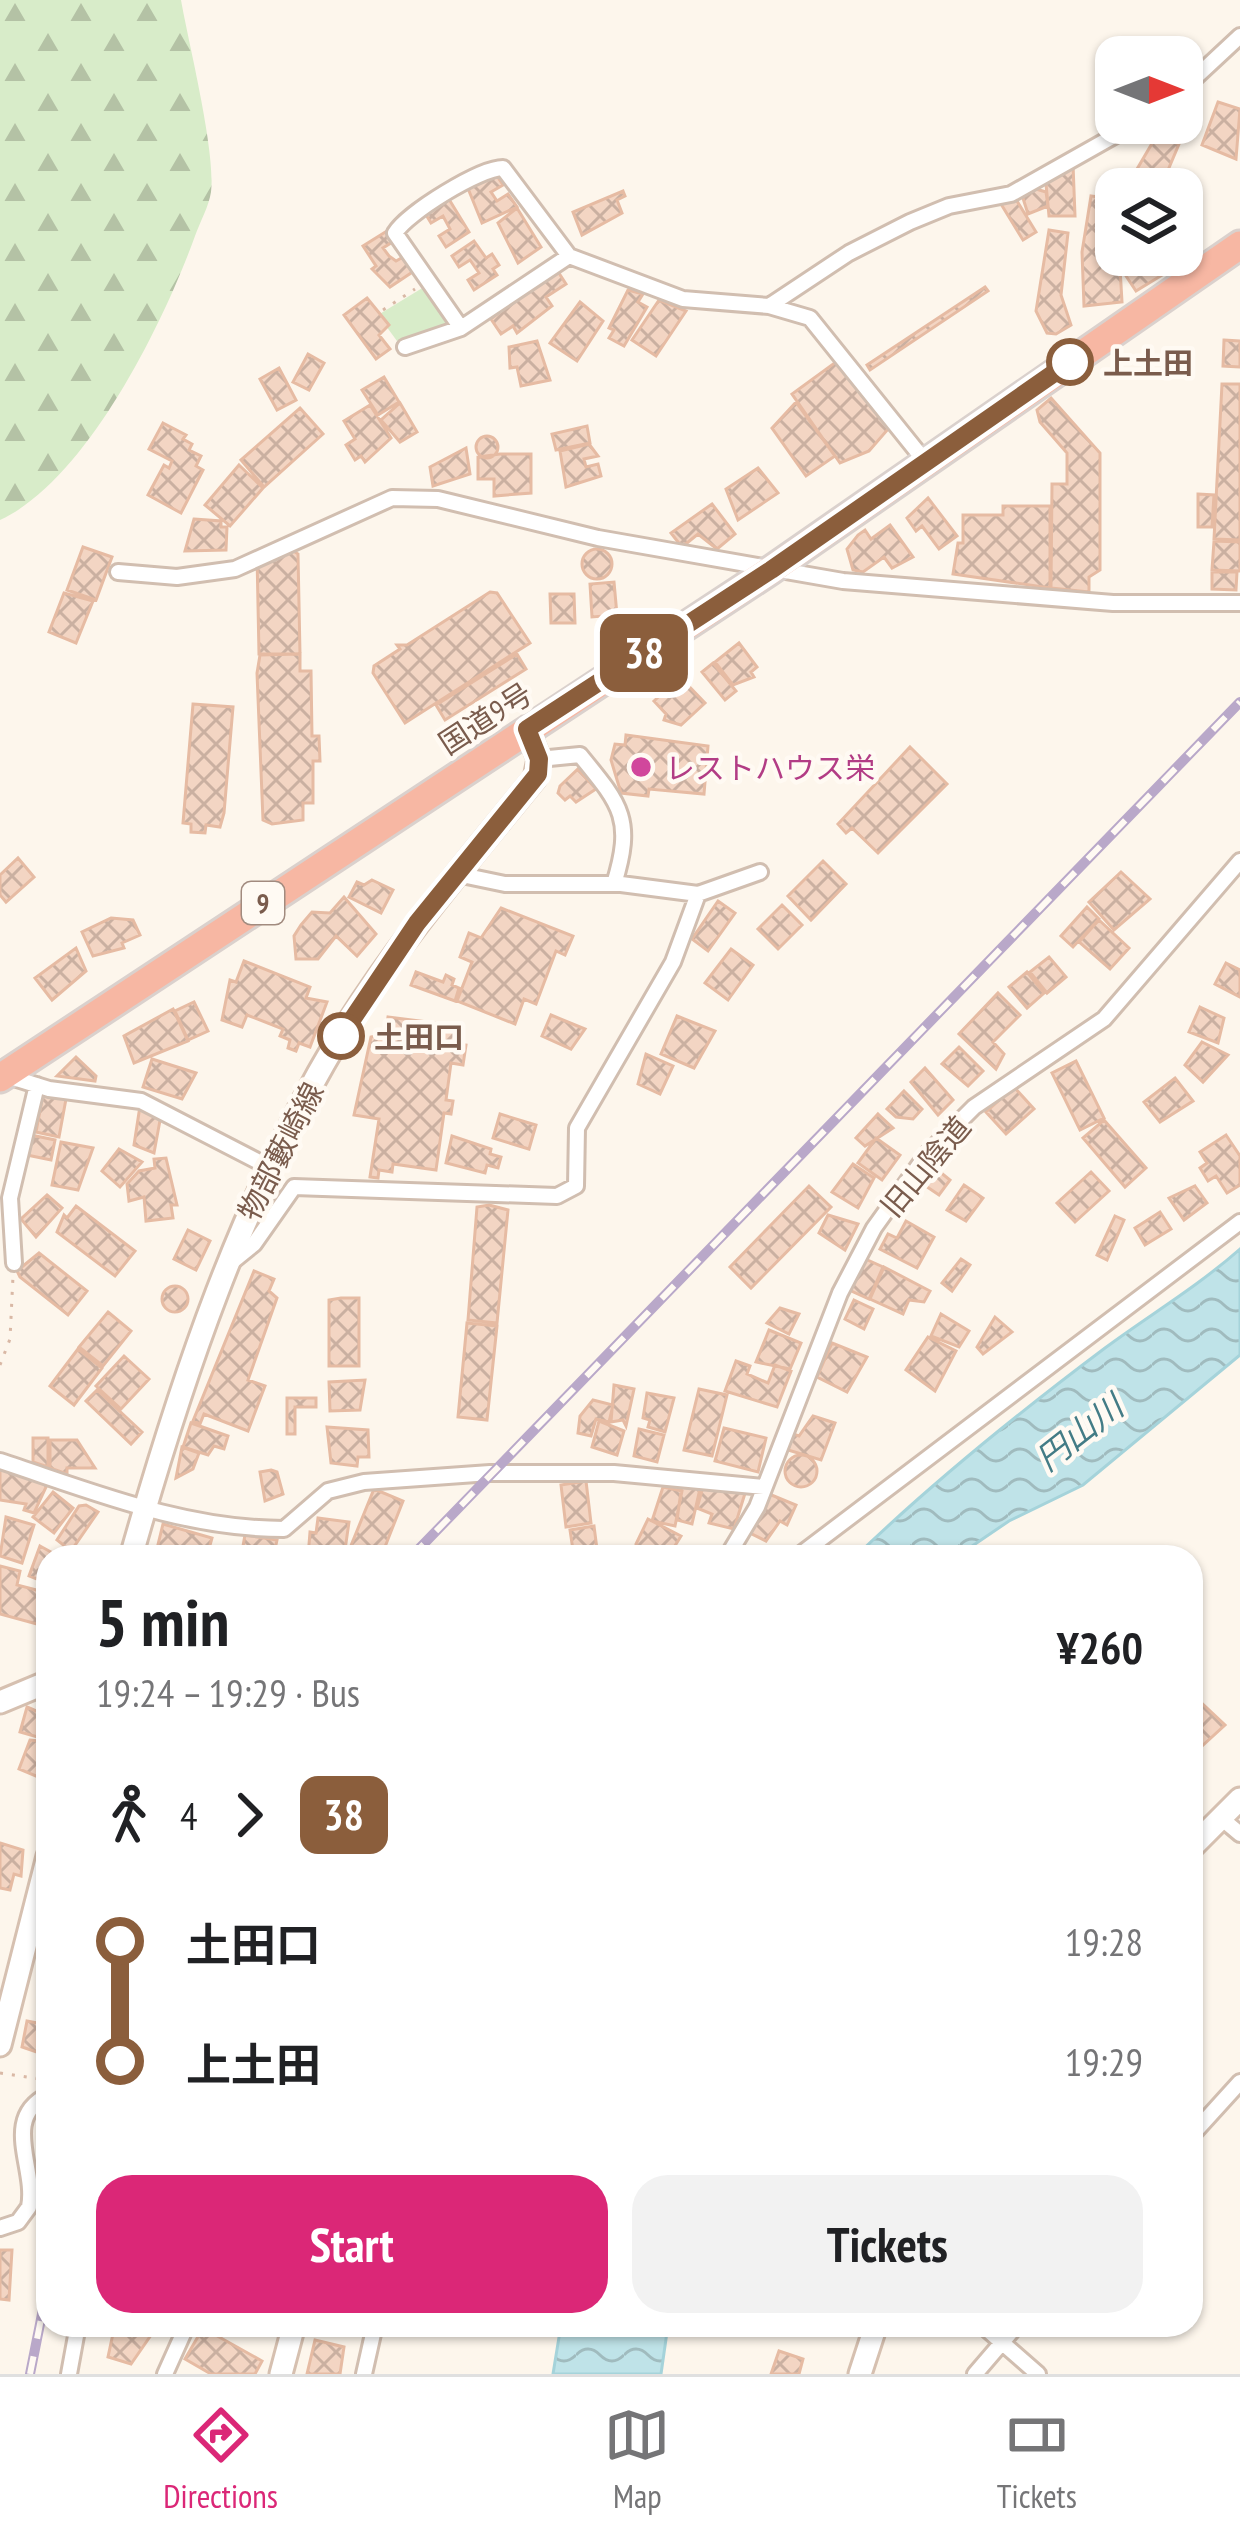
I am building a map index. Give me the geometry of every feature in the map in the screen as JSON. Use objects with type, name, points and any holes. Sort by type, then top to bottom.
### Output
[{"type":"highway","name":"国道9号","points":[[2,1075],[771,570],[1240,245]]},
{"type":"main road","points":[[527,729],[539,759]]},
{"type":"main road","name":"物部藪崎線","points":[[135,1545],[187,1369],[269,1167],[339,1039],[457,874],[535,778],[539,759]]},
{"type":"main road","points":[[0,1702],[36,1687]]},
{"type":"main road","points":[[1203,1836],[1240,1799]]},
{"type":"main road","points":[[0,2045],[36,1903]]},
{"type":"main road","points":[[281,2374],[291,2337]]},
{"type":"main road","points":[[860,2374],[871,2337]]},
{"type":"street","points":[[1203,70],[1240,36]]},
{"type":"street","points":[[770,306],[849,253],[910,222],[949,206],[1011,194],[1100,144]]},
{"type":"street","points":[[461,328],[395,233],[397,227],[489,168],[511,172],[569,256],[683,299],[770,306],[810,318],[924,460]]},
{"type":"street","points":[[405,346],[461,328],[569,256]]},
{"type":"street","points":[[118,572],[177,577],[235,569],[392,498],[438,499],[771,570],[1113,603],[1240,603]]},
{"type":"street","points":[[539,759],[580,755],[622,806],[626,846],[614,884]]},
{"type":"street","name":"旧山陰道","points":[[734,1545],[764,1487],[840,1293],[874,1228],[927,1154],[974,1107],[1104,1018],[1240,861]]},
{"type":"street","points":[[457,874],[505,884],[614,884],[698,894],[760,872]]},
{"type":"street","points":[[225,1267],[254,1244],[294,1186],[556,1196],[576,1186],[577,1128],[673,962],[698,894]]},
{"type":"street","points":[[2,1075],[142,1101],[269,1167]]},
{"type":"street","points":[[14,1263],[10,1198],[37,1085]]},
{"type":"street","points":[[813,1545],[1240,1222]]},
{"type":"street","points":[[0,1461],[145,1510],[233,1529],[284,1529],[328,1491],[364,1482],[490,1474],[614,1474],[764,1487]]},
{"type":"street","points":[[1221,1818],[1240,1834]]},
{"type":"street","points":[[1203,2123],[1240,2082]]},
{"type":"street","points":[[0,2228],[18,2222],[29,2207],[23,2121],[36,2102]]},
{"type":"street","points":[[69,2374],[76,2337]]},
{"type":"street","points":[[165,2374],[182,2337]]},
{"type":"street","points":[[364,2374],[372,2337]]},
{"type":"street","points":[[997,2337],[1038,2374]]},
{"type":"street","points":[[975,2374],[1006,2337]]},
{"type":"path","points":[[383,310],[427,281]]},
{"type":"path","points":[[0,1365],[10,1339],[14,1263]]},
{"type":"path","points":[[0,2073],[36,2078]]},
{"type":"green space","points":[[0,0],[181,0],[206,126],[211,192],[164,311],[118,395],[63,471],[32,500],[0,520]]},
{"type":"green space","points":[[424,287],[451,323],[397,341],[378,315]]},
{"type":"water","name":"円山川","points":[[1240,1249],[1240,1355],[1083,1485],[1009,1521],[974,1545],[868,1545],[1008,1423]]},
{"type":"water","points":[[559,2337],[666,2337],[661,2374],[553,2374]]},
{"type":"building","points":[[1218,102],[1240,109],[1236,159],[1203,142]]},
{"type":"building","points":[[1152,144],[1179,144],[1169,168],[1138,168]]},
{"type":"building","points":[[1073,164],[1075,216],[1049,216],[1046,184]]},
{"type":"building","points":[[491,167],[503,185],[491,192],[497,201],[508,194],[517,207],[482,223],[467,186]]},
{"type":"building","points":[[1036,189],[1046,192],[1048,206],[1028,214],[1022,195]]},
{"type":"building","points":[[623,191],[625,196],[617,200],[622,213],[582,235],[573,212]]},
{"type":"building","points":[[447,196],[469,232],[446,247],[439,236],[450,229],[443,216],[431,223],[425,213]]},
{"type":"building","points":[[1014,196],[1036,232],[1023,240],[1001,204]]},
{"type":"building","points":[[1091,196],[1095,196],[1095,276],[1120,276],[1122,302],[1084,306],[1082,252]]},
{"type":"building","points":[[517,208],[541,247],[518,263],[498,223]]},
{"type":"building","points":[[1049,230],[1068,233],[1061,295],[1071,325],[1056,334],[1047,333],[1036,311]]},
{"type":"building","points":[[387,231],[394,241],[383,248],[396,261],[405,256],[414,271],[390,287],[372,269],[376,266],[363,246]]},
{"type":"building","points":[[474,241],[486,258],[492,254],[499,265],[493,269],[497,275],[474,290],[468,280],[479,273],[470,260],[459,267],[452,256]]},
{"type":"building","points":[[555,267],[566,284],[546,297],[552,306],[517,333],[513,326],[501,334],[491,319]]},
{"type":"building","points":[[1126,276],[1160,276],[1136,291]]},
{"type":"building","points":[[985,287],[988,291],[870,370],[867,365]]},
{"type":"building","points":[[628,290],[643,294],[638,302],[647,307],[624,346],[609,338],[614,330],[609,328]]},
{"type":"building","points":[[367,298],[389,325],[379,335],[390,349],[376,359],[344,315]]},
{"type":"building","points":[[659,300],[686,311],[656,356],[632,340]]},
{"type":"building","points":[[580,302],[603,321],[577,361],[550,343]]},
{"type":"building","points":[[1224,340],[1240,341],[1240,367],[1223,366]]},
{"type":"building","points":[[537,341],[550,380],[521,386],[517,367],[510,368],[509,347]]},
{"type":"building","points":[[308,354],[324,363],[309,390],[293,382]]},
{"type":"building","points":[[840,359],[889,428],[869,451],[840,463],[792,394]]},
{"type":"building","points":[[279,368],[296,400],[277,410],[260,379]]},
{"type":"building","points":[[384,377],[399,402],[378,415],[362,390]]},
{"type":"building","points":[[1222,384],[1240,384],[1240,540],[1214,539]]},
{"type":"building","points":[[1051,398],[1100,453],[1100,570],[1089,577],[1089,592],[1051,588],[1052,484],[1067,484],[1067,453],[1040,422],[1037,410]]},
{"type":"building","points":[[796,402],[835,456],[806,476],[772,428]]},
{"type":"building","points":[[400,403],[417,432],[400,442],[381,420]]},
{"type":"building","points":[[370,405],[391,438],[365,462],[361,456],[355,460],[346,445],[355,439],[344,421]]},
{"type":"building","points":[[300,408],[323,434],[264,487],[241,460]]},
{"type":"building","points":[[163,423],[186,435],[183,439],[192,444],[189,450],[201,456],[196,466],[203,470],[181,513],[148,495],[164,465],[169,468],[172,461],[149,449]]},
{"type":"building","points":[[587,426],[590,443],[556,450],[552,434]]},
{"type":"building","points":[[487,436],[498,447],[487,458],[476,447]]},
{"type":"building","points":[[589,444],[598,456],[584,459],[586,467],[598,464],[601,476],[566,487],[560,451]]},
{"type":"building","points":[[466,448],[470,474],[433,486],[430,467]]},
{"type":"building","points":[[531,454],[531,493],[494,496],[494,479],[478,479],[478,457]]},
{"type":"building","points":[[239,465],[263,488],[230,526],[205,505]]},
{"type":"building","points":[[758,468],[778,493],[738,520],[726,489]]},
{"type":"building","points":[[1198,494],[1214,495],[1212,527],[1198,527]]},
{"type":"building","points":[[928,498],[957,536],[939,549],[922,526],[916,531],[907,518]]},
{"type":"building","points":[[712,504],[735,534],[717,549],[698,534],[682,547],[671,533]]},
{"type":"building","points":[[1003,506],[1050,506],[1050,588],[953,574],[958,543],[963,543],[963,515],[1003,515]]},
{"type":"building","points":[[194,519],[221,521],[221,527],[227,527],[226,550],[185,551]]},
{"type":"building","points":[[890,525],[913,557],[892,568],[884,557],[863,572],[853,570],[847,549],[858,535],[865,530],[871,539]]},
{"type":"building","points":[[1214,541],[1240,542],[1240,571],[1212,570]]},
{"type":"building","points":[[83,547],[112,557],[96,600],[67,590]]},
{"type":"building","points":[[597,549],[612,564],[597,579],[582,564]]},
{"type":"building","points":[[292,550],[298,554],[300,654],[259,654],[257,555]]},
{"type":"building","points":[[1212,572],[1237,572],[1236,590],[1212,589]]},
{"type":"building","points":[[614,582],[617,615],[592,617],[590,584]]},
{"type":"building","points":[[490,592],[497,593],[530,643],[405,723],[373,673],[374,666],[400,649],[397,645],[407,645]]},
{"type":"building","points":[[64,593],[93,601],[76,643],[49,632]]},
{"type":"building","points":[[550,594],[574,594],[575,623],[551,623]]},
{"type":"building","points":[[739,643],[757,667],[751,672],[754,677],[733,685],[715,662]]},
{"type":"building","points":[[300,654],[300,671],[311,671],[312,736],[319,736],[320,761],[313,761],[313,803],[303,803],[303,820],[272,824],[263,820],[257,673],[260,655]]},
{"type":"building","points":[[517,654],[526,669],[445,720],[436,705]]},
{"type":"building","points":[[713,663],[736,691],[725,700],[702,672]]},
{"type":"building","points":[[680,677],[705,703],[681,725],[664,720],[666,714],[654,701]]},
{"type":"building","points":[[193,704],[233,707],[224,813],[220,827],[206,825],[205,833],[191,832],[191,824],[183,823]]},
{"type":"building","points":[[626,735],[708,746],[704,794],[649,789],[648,796],[621,793],[611,760],[615,744],[625,745]]},
{"type":"building","points":[[910,747],[947,784],[878,853],[852,828],[846,833],[838,824]]},
{"type":"building","points":[[578,769],[596,789],[576,802],[570,796],[565,800],[558,793],[560,786]]},
{"type":"building","points":[[18,858],[34,877],[6,902],[0,895],[0,875]]},
{"type":"building","points":[[823,861],[846,884],[811,920],[788,896]]},
{"type":"building","points":[[1121,872],[1150,899],[1114,930],[1089,902]]},
{"type":"building","points":[[372,880],[393,890],[381,913],[349,897],[357,882],[364,885]]},
{"type":"building","points":[[344,897],[376,934],[357,956],[336,936],[318,959],[296,959],[294,936],[301,925],[312,912],[330,913]]},
{"type":"building","points":[[718,901],[735,913],[708,951],[692,939]]},
{"type":"building","points":[[782,905],[802,925],[778,949],[758,929]]},
{"type":"building","points":[[1087,907],[1099,919],[1073,947],[1061,936]]},
{"type":"building","points":[[501,908],[573,936],[565,955],[556,951],[536,1004],[524,999],[515,1024],[457,1001],[472,962],[460,957],[469,933],[481,938]]},
{"type":"building","points":[[111,918],[133,920],[140,935],[122,943],[124,948],[93,956],[82,932]]},
{"type":"building","points":[[1099,920],[1129,948],[1110,969],[1079,942]]},
{"type":"building","points":[[76,948],[86,971],[52,1000],[35,978]]},
{"type":"building","points":[[731,949],[753,965],[728,1000],[705,983]]},
{"type":"building","points":[[1049,957],[1066,977],[1047,993],[1030,972]]},
{"type":"building","points":[[244,961],[310,987],[306,998],[327,1002],[310,1047],[299,1043],[296,1051],[288,1048],[290,1040],[280,1036],[283,1029],[247,1015],[242,1027],[222,1020],[230,980],[236,982]]},
{"type":"building","points":[[1226,963],[1240,970],[1240,997],[1215,984]]},
{"type":"building","points":[[416,972],[443,982],[446,975],[454,979],[452,985],[459,988],[455,1001],[411,985]]},
{"type":"building","points":[[1027,972],[1044,993],[1027,1008],[1009,987]]},
{"type":"building","points":[[998,993],[1020,1015],[993,1042],[1004,1054],[996,1069],[959,1034]]},
{"type":"building","points":[[194,1002],[208,1031],[188,1040],[175,1011]]},
{"type":"building","points":[[1200,1007],[1224,1018],[1218,1043],[1189,1032]]},
{"type":"building","points":[[173,1009],[188,1041],[134,1063],[124,1036]]},
{"type":"building","points":[[551,1015],[585,1029],[571,1049],[542,1036]]},
{"type":"building","points":[[677,1016],[715,1031],[694,1068],[661,1054]]},
{"type":"building","points":[[388,1017],[460,1026],[457,1044],[466,1045],[463,1065],[451,1063],[446,1100],[453,1101],[451,1114],[444,1113],[436,1170],[393,1164],[392,1172],[379,1170],[378,1178],[370,1177],[379,1119],[354,1115],[371,1037],[385,1034]]},
{"type":"building","points":[[1202,1042],[1228,1055],[1203,1082],[1185,1065]]},
{"type":"building","points":[[959,1047],[983,1071],[968,1086],[942,1064]]},
{"type":"building","points":[[646,1054],[673,1066],[660,1094],[638,1084]]},
{"type":"building","points":[[76,1057],[96,1076],[95,1081],[57,1076]]},
{"type":"building","points":[[152,1059],[196,1073],[182,1099],[143,1087]]},
{"type":"building","points":[[1076,1061],[1104,1118],[1080,1130],[1052,1073]]},
{"type":"building","points":[[925,1068],[953,1100],[938,1115],[911,1082]]},
{"type":"building","points":[[1175,1078],[1193,1101],[1160,1122],[1144,1102]]},
{"type":"building","points":[[1014,1087],[1034,1109],[1006,1134],[986,1112]]},
{"type":"building","points":[[904,1091],[922,1109],[913,1119],[896,1117],[887,1109]]},
{"type":"building","points":[[43,1095],[66,1099],[59,1137],[36,1132]]},
{"type":"building","points":[[140,1106],[161,1115],[154,1153],[134,1145]]},
{"type":"building","points":[[500,1114],[536,1125],[529,1149],[493,1138]]},
{"type":"building","points":[[878,1114],[893,1128],[865,1146],[856,1138]]},
{"type":"building","points":[[1104,1120],[1146,1168],[1125,1187],[1083,1138]]},
{"type":"building","points":[[31,1135],[55,1140],[51,1160],[27,1155]]},
{"type":"building","points":[[1226,1135],[1240,1156],[1240,1185],[1227,1193],[1216,1176],[1208,1181],[1200,1168],[1207,1163],[1200,1152]]},
{"type":"building","points":[[452,1136],[491,1149],[490,1154],[501,1157],[498,1168],[487,1165],[485,1173],[446,1163]]},
{"type":"building","points":[[876,1138],[900,1155],[882,1180],[858,1163]]},
{"type":"building","points":[[61,1142],[93,1148],[78,1190],[52,1185]]},
{"type":"building","points":[[119,1149],[142,1162],[120,1187],[102,1171]]},
{"type":"building","points":[[166,1158],[177,1205],[171,1205],[173,1218],[146,1221],[144,1197],[129,1201],[127,1184],[139,1171],[155,1168],[154,1159]]},
{"type":"building","points":[[929,1163],[950,1180],[939,1195],[917,1180]]},
{"type":"building","points":[[853,1164],[874,1178],[858,1208],[832,1192]]},
{"type":"building","points":[[1091,1172],[1109,1191],[1075,1222],[1057,1203]]},
{"type":"building","points":[[964,1185],[983,1198],[966,1221],[947,1210]]},
{"type":"building","points":[[809,1186],[831,1207],[751,1288],[730,1267]]},
{"type":"building","points":[[1195,1186],[1207,1203],[1184,1220],[1169,1198]]},
{"type":"building","points":[[47,1195],[62,1208],[36,1237],[21,1219]]},
{"type":"building","points":[[76,1206],[135,1251],[115,1276],[57,1232],[64,1215],[67,1218]]},
{"type":"building","points":[[477,1207],[508,1210],[497,1323],[468,1320]]},
{"type":"building","points":[[1160,1212],[1171,1229],[1145,1245],[1135,1228]]},
{"type":"building","points":[[828,1215],[858,1224],[845,1250],[819,1233]]},
{"type":"building","points":[[1115,1216],[1124,1220],[1107,1260],[1097,1255]]},
{"type":"building","points":[[906,1221],[934,1237],[917,1268],[880,1249],[888,1234],[897,1238]]},
{"type":"building","points":[[188,1230],[210,1241],[196,1270],[174,1259]]},
{"type":"building","points":[[39,1253],[87,1291],[68,1315],[17,1271]]},
{"type":"building","points":[[861,1257],[883,1267],[869,1299],[847,1289]]},
{"type":"building","points":[[961,1259],[970,1265],[952,1291],[942,1283]]},
{"type":"building","points":[[884,1267],[930,1291],[924,1302],[909,1300],[903,1314],[870,1299]]},
{"type":"building","points":[[254,1271],[274,1279],[269,1291],[277,1298],[248,1380],[265,1386],[248,1431],[204,1414],[200,1424],[193,1421]]},
{"type":"building","points":[[175,1286],[188,1299],[175,1312],[162,1299]]},
{"type":"building","points":[[359,1298],[359,1366],[329,1366],[329,1300]]},
{"type":"building","points":[[854,1300],[873,1309],[864,1329],[845,1319]]},
{"type":"building","points":[[780,1308],[799,1314],[789,1334],[767,1323]]},
{"type":"building","points":[[108,1312],[131,1331],[103,1366],[79,1347]]},
{"type":"building","points":[[941,1314],[969,1331],[959,1347],[931,1336]]},
{"type":"building","points":[[995,1317],[1012,1332],[983,1354],[977,1347]]},
{"type":"building","points":[[467,1323],[497,1326],[487,1420],[458,1417]]},
{"type":"building","points":[[769,1330],[801,1343],[790,1369],[756,1362]]},
{"type":"building","points":[[928,1337],[956,1351],[935,1391],[906,1370]]},
{"type":"building","points":[[832,1343],[867,1357],[847,1392],[817,1377]]},
{"type":"building","points":[[78,1349],[102,1368],[74,1405],[50,1386]]},
{"type":"building","points":[[124,1356],[149,1379],[121,1409],[96,1386]]},
{"type":"building","points":[[736,1361],[750,1366],[747,1374],[768,1383],[775,1365],[791,1371],[777,1407],[725,1391]]},
{"type":"building","points":[[365,1380],[360,1410],[330,1411],[329,1382]]},
{"type":"building","points":[[614,1385],[634,1389],[626,1426],[623,1420],[611,1422]]},
{"type":"building","points":[[699,1389],[727,1395],[712,1456],[684,1450]]},
{"type":"building","points":[[97,1390],[142,1432],[131,1444],[86,1401]]},
{"type":"building","points":[[647,1393],[674,1398],[665,1432],[648,1427],[650,1420],[643,1418]]},
{"type":"building","points":[[287,1398],[316,1398],[316,1407],[295,1407],[295,1434],[287,1434]]},
{"type":"building","points":[[593,1400],[613,1405],[609,1422],[596,1419],[591,1436],[578,1433],[580,1416]]},
{"type":"building","points":[[813,1416],[835,1423],[821,1460],[788,1450],[793,1434],[799,1436]]},
{"type":"building","points":[[599,1421],[624,1431],[617,1455],[592,1447]]},
{"type":"building","points":[[191,1423],[228,1436],[224,1449],[214,1446],[208,1455],[183,1447]]},
{"type":"building","points":[[327,1427],[368,1430],[369,1457],[358,1457],[357,1466],[331,1463]]},
{"type":"building","points":[[724,1428],[766,1438],[758,1472],[715,1461]]},
{"type":"building","points":[[639,1429],[664,1435],[657,1462],[634,1456]]},
{"type":"building","points":[[33,1438],[48,1438],[48,1467],[33,1462]]},
{"type":"building","points":[[50,1440],[77,1440],[95,1468],[67,1468],[67,1474],[50,1468]]},
{"type":"building","points":[[182,1447],[199,1453],[193,1469],[176,1478]]},
{"type":"building","points":[[801,1455],[812,1460],[817,1471],[812,1482],[801,1487],[790,1482],[785,1471],[790,1460]]},
{"type":"building","points":[[0,1469],[47,1485],[34,1513],[24,1510],[26,1504],[0,1500]]},
{"type":"building","points":[[260,1472],[277,1472],[283,1494],[265,1501]]},
{"type":"building","points":[[705,1480],[746,1490],[734,1529],[709,1523],[712,1514],[697,1508]]},
{"type":"building","points":[[586,1481],[591,1523],[566,1527],[561,1485]]},
{"type":"building","points":[[682,1484],[701,1484],[692,1524],[677,1520]]},
{"type":"building","points":[[663,1487],[682,1491],[675,1526],[652,1521]]},
{"type":"building","points":[[374,1489],[403,1501],[386,1545],[351,1545]]},
{"type":"building","points":[[53,1492],[73,1508],[54,1533],[33,1517]]},
{"type":"building","points":[[769,1494],[796,1505],[787,1525],[780,1521],[766,1541],[750,1533]]},
{"type":"building","points":[[79,1506],[98,1512],[75,1545],[63,1545],[57,1540]]},
{"type":"building","points":[[6,1517],[34,1525],[22,1563],[0,1556]]},
{"type":"building","points":[[318,1518],[349,1522],[346,1545],[309,1545],[310,1532],[316,1533]]},
{"type":"building","points":[[648,1519],[681,1536],[675,1545],[636,1544]]},
{"type":"building","points":[[163,1524],[212,1538],[210,1545],[158,1545]]},
{"type":"building","points":[[594,1526],[596,1545],[572,1545],[570,1530]]},
{"type":"building","points":[[245,1535],[277,1540],[276,1545],[243,1545]]},
{"type":"building","points":[[0,1566],[20,1571],[17,1585],[36,1590],[36,1624],[0,1614]]},
{"type":"building","points":[[1203,1704],[1225,1725],[1203,1745]]},
{"type":"building","points":[[27,1707],[36,1711],[36,1737],[20,1732]]},
{"type":"building","points":[[30,1740],[36,1741],[36,1776],[19,1769]]},
{"type":"building","points":[[0,1843],[23,1850],[21,1876],[14,1874],[10,1890],[0,1888]]},
{"type":"building","points":[[27,2021],[36,2023],[36,2052],[22,2047]]},
{"type":"building","points":[[0,2250],[12,2250],[9,2300],[0,2299]]},
{"type":"building","points":[[112,2337],[150,2337],[131,2364],[108,2357]]},
{"type":"building","points":[[198,2337],[219,2337],[262,2361],[255,2374],[211,2374],[185,2359]]},
{"type":"building","points":[[315,2340],[344,2347],[340,2374],[307,2374]]},
{"type":"building","points":[[779,2351],[803,2359],[799,2374],[771,2374]]},
{"type":"railway","points":[[423,1545],[1240,702]]},
{"type":"railway","points":[[30,2374],[37,2337]]},
{"type":"bus line","name":"38","points":[[341,1036],[417,923],[538,774],[539,759],[527,729],[771,570],[1070,362]]},
{"type":"place","name":"上土田","points":[[1070,362]]},
{"type":"place","name":"レストハウス栄","points":[[641,767]]},
{"type":"place","name":"土田口","points":[[341,1036]]}]
